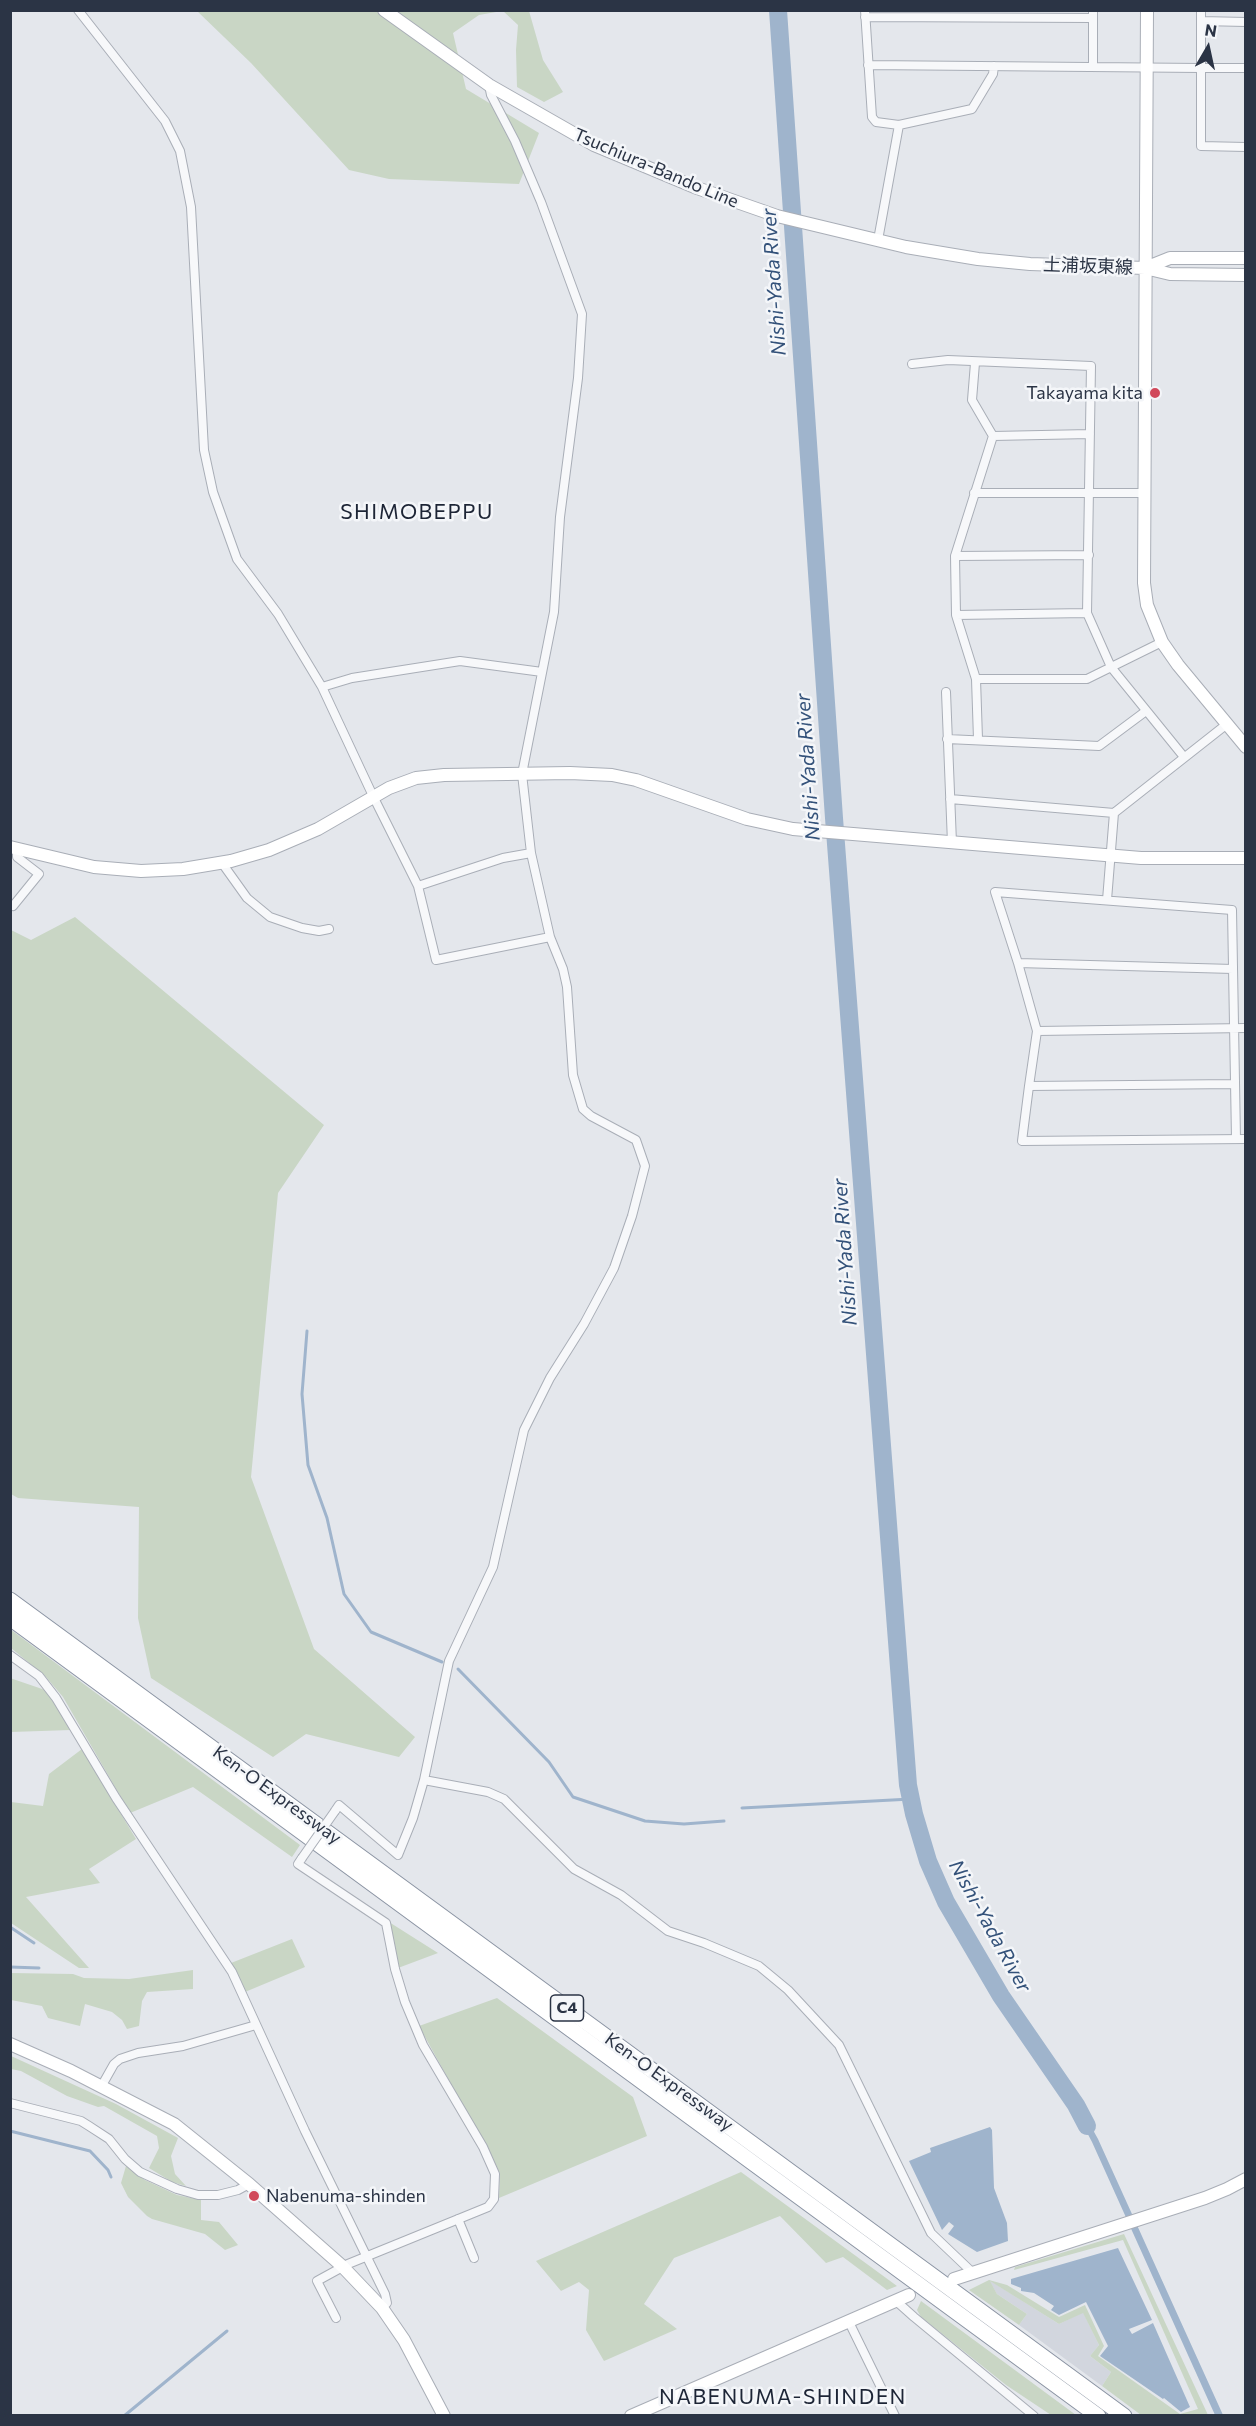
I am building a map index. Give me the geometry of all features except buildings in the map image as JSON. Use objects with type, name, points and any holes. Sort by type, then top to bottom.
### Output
[{"type":"highway","name":"Ken-O Expressway","points":[[10,1600],[1124,2415]]},
{"type":"highway","name":"Ken-O Expressway","points":[[10,1618],[1098,2415]]},
{"type":"street","points":[[78,10],[165,121],[180,152],[191,207],[204,450],[213,492],[237,559],[289,631],[322,687],[418,886],[436,960],[550,937]]},
{"type":"street","name":"Tsuchiura-Bando Line","points":[[384,10],[489,85],[594,145],[688,185],[777,216],[878,240]]},
{"type":"street","points":[[1147,10],[1144,583],[1147,605],[1162,642],[1245,747]]},
{"type":"street","points":[[1201,10],[1201,146],[1245,147]]},
{"type":"street","points":[[994,66],[993,74],[972,110],[899,125],[876,122],[872,117],[865,14],[1093,14],[1093,67]]},
{"type":"street","points":[[1201,21],[1245,22]]},
{"type":"street","points":[[868,65],[1245,68]]},
{"type":"street","points":[[336,2318],[317,2281],[342,2266],[492,2203],[495,2174],[483,2147],[423,2045],[398,1980],[386,1923],[298,1864],[339,1805],[398,1855],[413,1818],[424,1780],[449,1661],[493,1567],[524,1430],[539,1397],[584,1324],[614,1268],[632,1216],[645,1166],[636,1140],[591,1116],[583,1109],[573,1075],[567,987],[563,969],[550,937],[531,853],[522,774],[554,612],[560,517],[578,381],[582,314],[541,202],[515,141],[491,95],[489,85]]},
{"type":"street","points":[[878,240],[899,125]]},
{"type":"street","name":"土浦坂東線","points":[[878,240],[978,259],[1030,264],[1145,268]]},
{"type":"street","points":[[1145,268],[1170,258],[1245,258]]},
{"type":"street","points":[[1145,268],[1170,274],[1245,275]]},
{"type":"street","points":[[912,364],[948,360],[975,363],[1090,366],[1087,613],[1112,667],[1184,757]]},
{"type":"street","points":[[975,363],[972,400],[993,436],[955,556],[956,615],[976,679],[978,739]]},
{"type":"street","points":[[993,436],[1090,434]]},
{"type":"street","points":[[974,494],[1143,493]]},
{"type":"street","points":[[955,556],[1089,555]]},
{"type":"street","points":[[956,615],[1087,613]]},
{"type":"street","points":[[976,679],[1087,679],[1162,642]]},
{"type":"street","points":[[322,687],[351,678],[460,661],[542,672]]},
{"type":"street","points":[[946,692],[952,843]]},
{"type":"street","points":[[947,739],[1099,746],[1146,711]]},
{"type":"street","points":[[950,799],[1114,813],[1227,724]]},
{"type":"street","points":[[14,848],[94,867],[141,871],[183,869],[222,863],[269,850],[301,837],[373,796],[403,782],[430,775],[522,774],[612,775],[651,785],[747,819],[793,829],[1141,858],[1245,858]]},
{"type":"street","points":[[1107,900],[1114,813]]},
{"type":"street","points":[[10,904],[13,906],[39,873],[17,857],[14,848]]},
{"type":"street","points":[[418,886],[503,858],[531,853]]},
{"type":"street","points":[[222,863],[247,898],[270,917],[302,928],[319,931],[330,929]]},
{"type":"street","points":[[1236,1139],[1232,910],[995,892],[1037,1031],[1022,1141],[1245,1139]]},
{"type":"street","points":[[1018,963],[1233,969]]},
{"type":"street","points":[[1037,1031],[1245,1028]]},
{"type":"street","points":[[1029,1086],[1235,1084]]},
{"type":"street","points":[[10,1654],[39,1676],[56,1698],[116,1798],[232,1972],[329,2181],[385,2294],[387,2303],[382,2308]]},
{"type":"street","points":[[424,1780],[488,1792],[504,1799],[574,1869],[621,1895],[668,1932],[704,1943],[759,1966],[788,1990],[839,2045],[931,2233],[973,2273]]},
{"type":"street","points":[[101,2086],[114,2064],[120,2059],[138,2053],[183,2046],[256,2025]]},
{"type":"street","points":[[10,2044],[101,2086],[174,2124],[249,2184],[342,2266],[382,2308],[404,2340],[444,2415]]},
{"type":"street","points":[[10,2103],[81,2121],[109,2139],[125,2159],[140,2172],[177,2189],[198,2195],[218,2195],[230,2193],[249,2184]]},
{"type":"street","points":[[954,2279],[1227,2189],[1245,2179]]},
{"type":"street","points":[[458,2219],[474,2258]]},
{"type":"street","points":[[631,2415],[909,2295]]},
{"type":"street","points":[[896,2300],[914,2318],[1034,2415]]},
{"type":"street","points":[[848,2320],[895,2415]]},
{"type":"shaded area","points":[[989,2280],[1059,2324],[1083,2312],[1099,2345],[1090,2356],[1111,2372],[1102,2386],[1019,2325],[1027,2314],[997,2294]]},
{"type":"green space","points":[[197,11],[502,11],[479,15],[453,33],[466,89],[539,133],[519,184],[389,179],[349,170],[251,63]]},
{"type":"green space","points":[[503,11],[529,11],[543,60],[563,92],[544,102],[517,87],[518,25]]},
{"type":"green space","points":[[75,917],[324,1125],[278,1193],[251,1477],[314,1649],[415,1737],[399,1757],[306,1734],[273,1757],[151,1678],[138,1618],[139,1507],[18,1498],[11,1494],[11,930],[31,940]]},
{"type":"green space","points":[[10,1629],[300,1845],[292,1857],[193,1787],[130,1813],[63,1697],[46,1677],[11,1648]]},
{"type":"green space","points":[[10,1678],[48,1691],[71,1730],[11,1732]]},
{"type":"green space","points":[[82,1749],[136,1839],[89,1869],[100,1883],[26,1897],[89,1968],[79,1968],[11,1923],[11,1802],[43,1806],[49,1774]]},
{"type":"green space","points":[[389,1922],[438,1953],[398,1968]]},
{"type":"green space","points":[[292,1939],[305,1967],[245,1992],[231,1963]]},
{"type":"green space","points":[[193,1970],[193,1989],[147,1992],[142,2001],[139,2026],[127,2029],[122,2020],[112,2012],[85,2004],[80,2026],[48,2018],[42,2006],[11,2000],[11,1973],[73,1974],[84,1978],[129,1979]]},
{"type":"green space","points":[[497,1998],[633,2097],[647,2136],[499,2198],[500,2173],[419,2026]]},
{"type":"green space","points":[[11,2056],[116,2104],[178,2138],[171,2156],[175,2174],[186,2186],[172,2182],[149,2168],[159,2148],[157,2136],[104,2106],[98,2107],[67,2096],[21,2071],[11,2069]]},
{"type":"green space","points":[[126,2166],[145,2180],[177,2195],[201,2200],[201,2220],[219,2222],[238,2245],[225,2250],[205,2234],[147,2216],[128,2197],[121,2183]]},
{"type":"green space","points":[[741,2172],[897,2286],[887,2290],[843,2257],[826,2263],[780,2216],[674,2258],[644,2304],[677,2329],[604,2361],[586,2330],[589,2290],[579,2282],[561,2291],[536,2261]]},
{"type":"green space","points":[[1124,2234],[1208,2415],[1141,2415],[1102,2386],[1111,2372],[1090,2356],[1099,2345],[1083,2313],[1059,2324],[990,2281],[997,2294],[1027,2314],[1019,2325],[969,2290],[989,2280],[1007,2285],[1059,2317],[1085,2305],[1104,2346],[1098,2356],[1180,2414],[1198,2409],[1123,2240],[1014,2270],[1015,2267]]},
{"type":"green space","points":[[921,2301],[1076,2415],[1051,2415],[1006,2385],[921,2317],[917,2310]]},
{"type":"water","points":[[1078,2103],[1098,2139],[1223,2415],[1215,2415],[1092,2142],[1073,2106]]},
{"type":"water","points":[[990,2127],[994,2188],[1007,2223],[1008,2241],[977,2252],[948,2234],[954,2226],[949,2222],[942,2230],[909,2161],[931,2152],[930,2148]]},
{"type":"water","points":[[1118,2248],[1152,2320],[1129,2329],[1132,2334],[1153,2323],[1190,2407],[1181,2412],[1164,2398],[1100,2356],[1108,2346],[1086,2302],[1059,2315],[1051,2310],[1054,2306],[1034,2293],[1021,2291],[1021,2288],[1011,2284],[1011,2279]]},
{"type":"waterway","name":"Nishi-Yada River","points":[[778,10],[834,818],[908,1785],[928,1861],[946,1902],[1001,1996],[1076,2105],[1087,2126]]},
{"type":"waterway","points":[[307,1331],[302,1394],[308,1465],[327,1518],[344,1594],[371,1632],[442,1662]]},
{"type":"waterway","points":[[458,1669],[549,1762],[573,1797],[645,1821],[684,1824],[724,1821]]},
{"type":"waterway","points":[[742,1808],[911,1799]]},
{"type":"waterway","points":[[10,1927],[34,1943]]},
{"type":"waterway","points":[[10,1967],[39,1968]]},
{"type":"waterway","points":[[10,2131],[90,2151],[108,2170],[111,2177]]},
{"type":"waterway","points":[[124,2416],[227,2331]]},
{"type":"place","name":"Takayama kita","points":[[1155,393]]},
{"type":"place","name":"Nabenuma-shinden","points":[[254,2196]]},
{"type":"district","name":"SHIMOBEPPU","points":[[417,512]]},
{"type":"district","name":"NABENUMA-SHINDEN","points":[[783,2397]]}]
